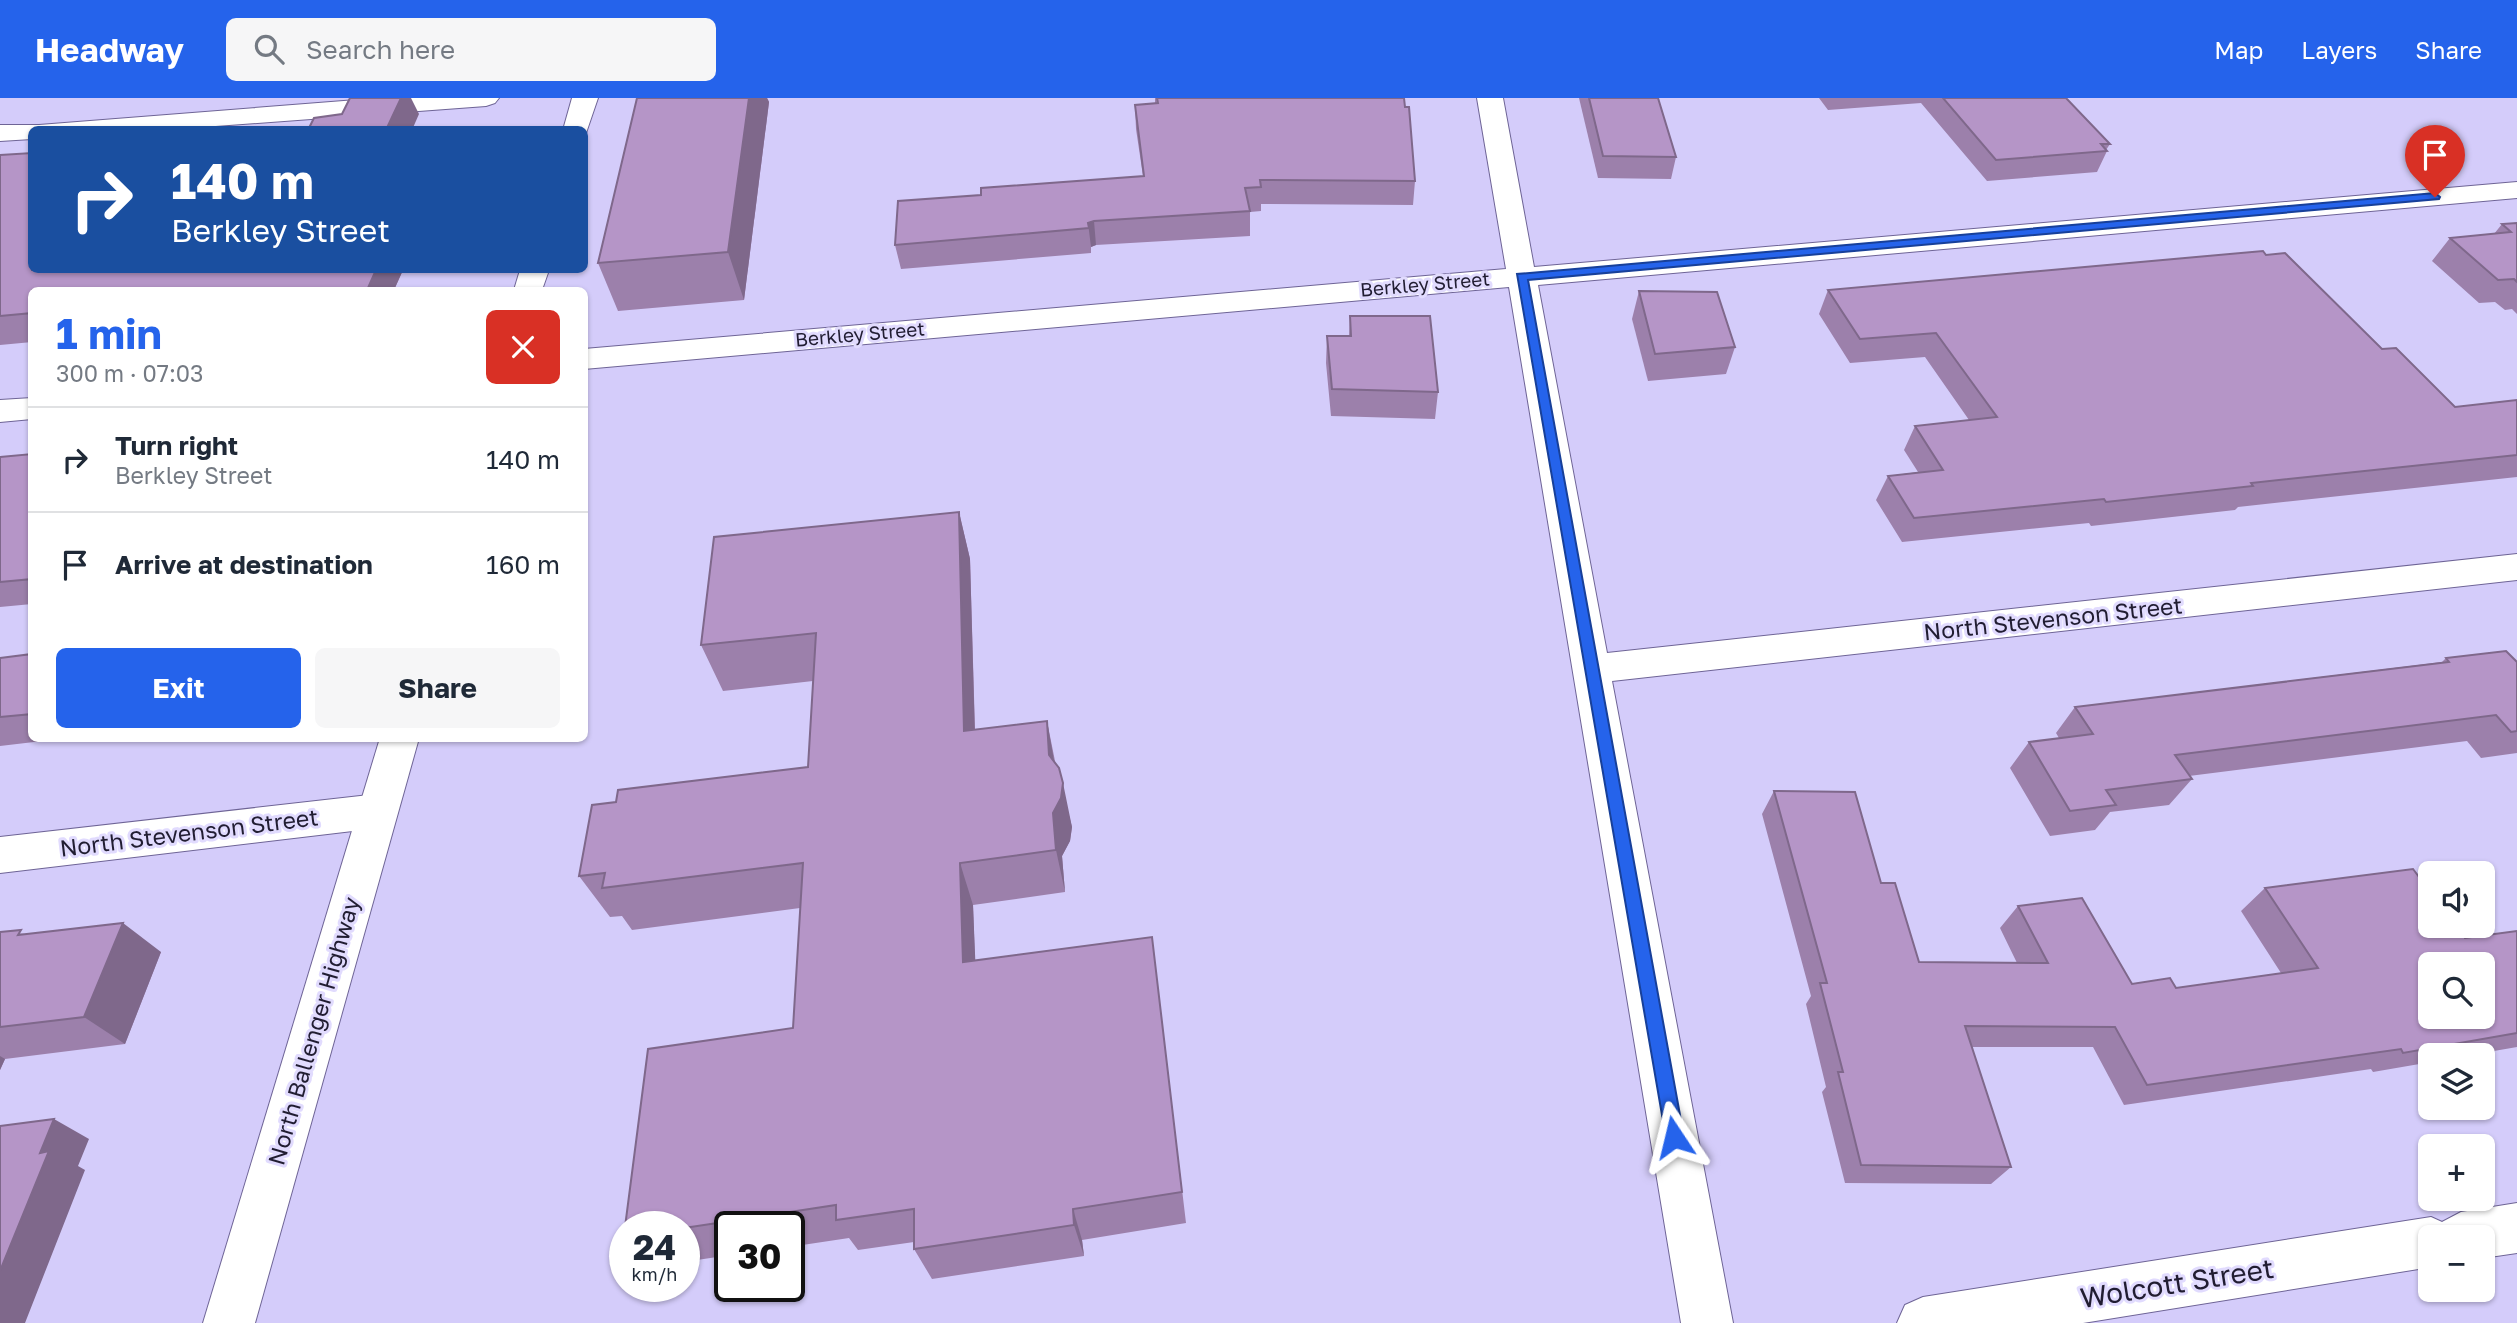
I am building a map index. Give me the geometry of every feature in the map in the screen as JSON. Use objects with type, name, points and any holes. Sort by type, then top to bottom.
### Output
[{"type":"street","points":[[104,126],[486,98]]},
{"type":"street","points":[[577,126],[585,98]]},
{"type":"street","points":[[1490,98],[1589,669],[1707,1323]]},
{"type":"street","points":[[0,133],[28,131]]},
{"type":"street","name":"Berkley Street","points":[[588,359],[2517,190]]},
{"type":"street","points":[[0,411],[28,408]]},
{"type":"street","name":"North Stevenson Street","points":[[1589,669],[2517,567]]},
{"type":"street","name":"North Ballenger Highway","points":[[229,1323],[399,742]]},
{"type":"street","name":"North Stevenson Street","points":[[0,855],[378,811]]},
{"type":"street","points":[[2495,1231],[2517,1228]]},
{"type":"street","name":"Wolcott Street","points":[[1923,1323],[2418,1244]]},
{"type":"building","points":[[350,98],[401,98],[388,126],[310,126],[314,118],[342,114]]},
{"type":"building","points":[[637,98],[749,98],[728,252],[598,263]]},
{"type":"building","points":[[1157,98],[1404,98],[1405,107],[1409,107],[1415,181],[1260,180],[1261,187],[1245,188],[1250,211],[1094,221],[1088,223],[1089,228],[895,245],[898,201],[981,195],[981,188],[1144,176],[1135,105],[1158,103]]},
{"type":"building","points":[[1589,98],[1658,98],[1676,157],[1603,156]]},
{"type":"building","points":[[1943,98],[2066,98],[2110,144],[2101,144],[2107,151],[1996,160]]},
{"type":"building","points":[[28,153],[28,273],[375,273],[368,287],[28,287],[28,313],[0,316],[0,155]]},
{"type":"building","points":[[2517,223],[2517,282],[2514,279],[2498,280],[2450,238],[2511,232],[2502,224]]},
{"type":"building","points":[[2263,251],[2266,255],[2285,253],[2382,349],[2396,348],[2455,407],[2517,400],[2517,455],[2251,483],[2253,486],[2106,502],[2104,499],[1914,518],[1888,476],[1943,470],[1915,426],[1997,417],[1936,333],[1860,339],[1828,290]]},
{"type":"building","points":[[1639,291],[1717,292],[1735,347],[1655,354]]},
{"type":"building","points":[[1350,316],[1430,316],[1438,392],[1332,389],[1327,336],[1351,336]]},
{"type":"building","points":[[28,454],[28,579],[0,582],[0,457]]},
{"type":"building","points":[[959,512],[964,731],[1047,721],[1049,755],[1059,768],[1063,783],[1061,798],[1053,813],[1056,850],[960,863],[963,962],[1152,937],[1182,1192],[1073,1209],[1074,1225],[914,1249],[914,1209],[836,1220],[836,1205],[796,1211],[714,1211],[714,1223],[700,1226],[700,1211],[627,1211],[648,1049],[793,1028],[803,863],[602,888],[605,873],[579,876],[592,805],[616,802],[618,790],[808,767],[816,633],[701,645],[714,537]]},
{"type":"building","points":[[2506,651],[2517,662],[2517,731],[2511,732],[2496,715],[2175,755],[2192,779],[2106,790],[2116,805],[2070,811],[2029,742],[2093,734],[2075,707],[2449,662],[2446,658]]},
{"type":"building","points":[[28,654],[28,714],[0,717],[0,658]]},
{"type":"building","points":[[1774,791],[1855,792],[1881,883],[1895,883],[1919,962],[2048,963],[2018,906],[2082,898],[2132,984],[2170,978],[2176,988],[2318,968],[2265,888],[2413,869],[2418,876],[2418,938],[2495,938],[2495,934],[2517,931],[2517,1033],[2460,1043],[2418,1043],[2418,1050],[2403,1053],[2401,1049],[2147,1085],[2115,1027],[1965,1026],[2011,1167],[1861,1165],[1838,1072],[1843,1072],[1820,983],[1827,983]]},
{"type":"building","points":[[123,923],[84,1017],[0,1027],[0,932],[21,930],[18,935]]},
{"type":"building","points":[[54,1119],[40,1153],[49,1151],[0,1271],[0,1126]]},
{"type":"route","points":[[1674,1137],[1598,723],[1521,277],[2435,197]]}]
